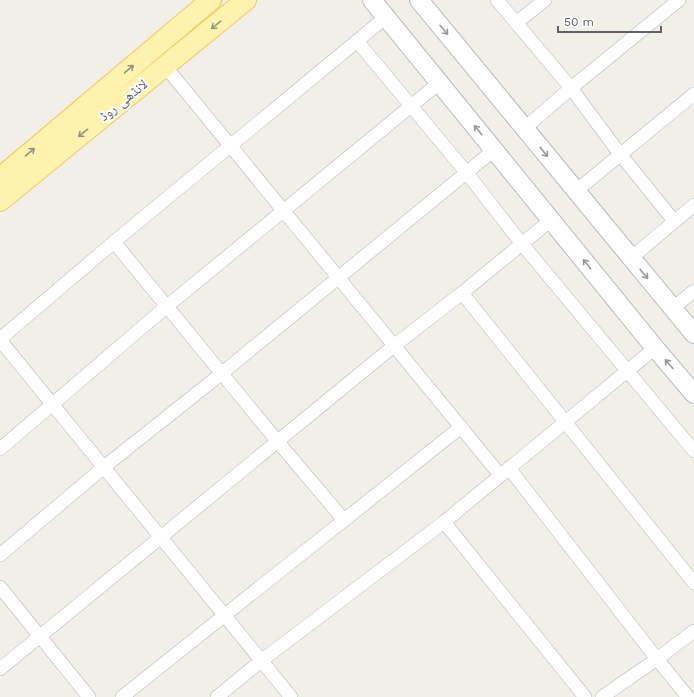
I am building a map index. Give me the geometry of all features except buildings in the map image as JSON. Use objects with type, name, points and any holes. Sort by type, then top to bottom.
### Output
[{"type":"main road","name":"لانڈھی روڈ","points":[[0,178],[211,0]]},
{"type":"main road","name":"لانڈھی روڈ","points":[[0,201],[246,0]]},
{"type":"street","points":[[372,0],[694,394]]},
{"type":"street","points":[[419,0],[694,334]]},
{"type":"street","points":[[497,0],[571,88],[620,154],[674,221]]},
{"type":"street","points":[[516,23],[544,0]]},
{"type":"street","points":[[525,128],[678,0]]},
{"type":"street","points":[[291,697],[0,340],[114,242],[386,17]]},
{"type":"street","points":[[357,42],[466,172],[522,244],[694,452]]},
{"type":"street","points":[[165,66],[461,427],[505,472],[657,659],[688,694]]},
{"type":"street","points":[[0,449],[166,307],[412,107],[439,83]]},
{"type":"street","points":[[576,191],[694,94]]},
{"type":"street","points":[[0,555],[104,467],[221,374],[494,150]]},
{"type":"street","points":[[631,258],[694,205]]},
{"type":"street","points":[[0,669],[395,345],[462,293],[551,220]]},
{"type":"street","points":[[114,242],[221,374],[344,520]]},
{"type":"street","points":[[673,308],[694,291]]},
{"type":"street","points":[[462,293],[694,583]]},
{"type":"street","points":[[217,697],[261,661],[444,522],[655,348]]},
{"type":"street","points":[[122,697],[461,427]]},
{"type":"street","points":[[444,522],[585,697]]},
{"type":"street","points":[[0,587],[89,697]]},
{"type":"street","points":[[602,697],[694,631]]}]
